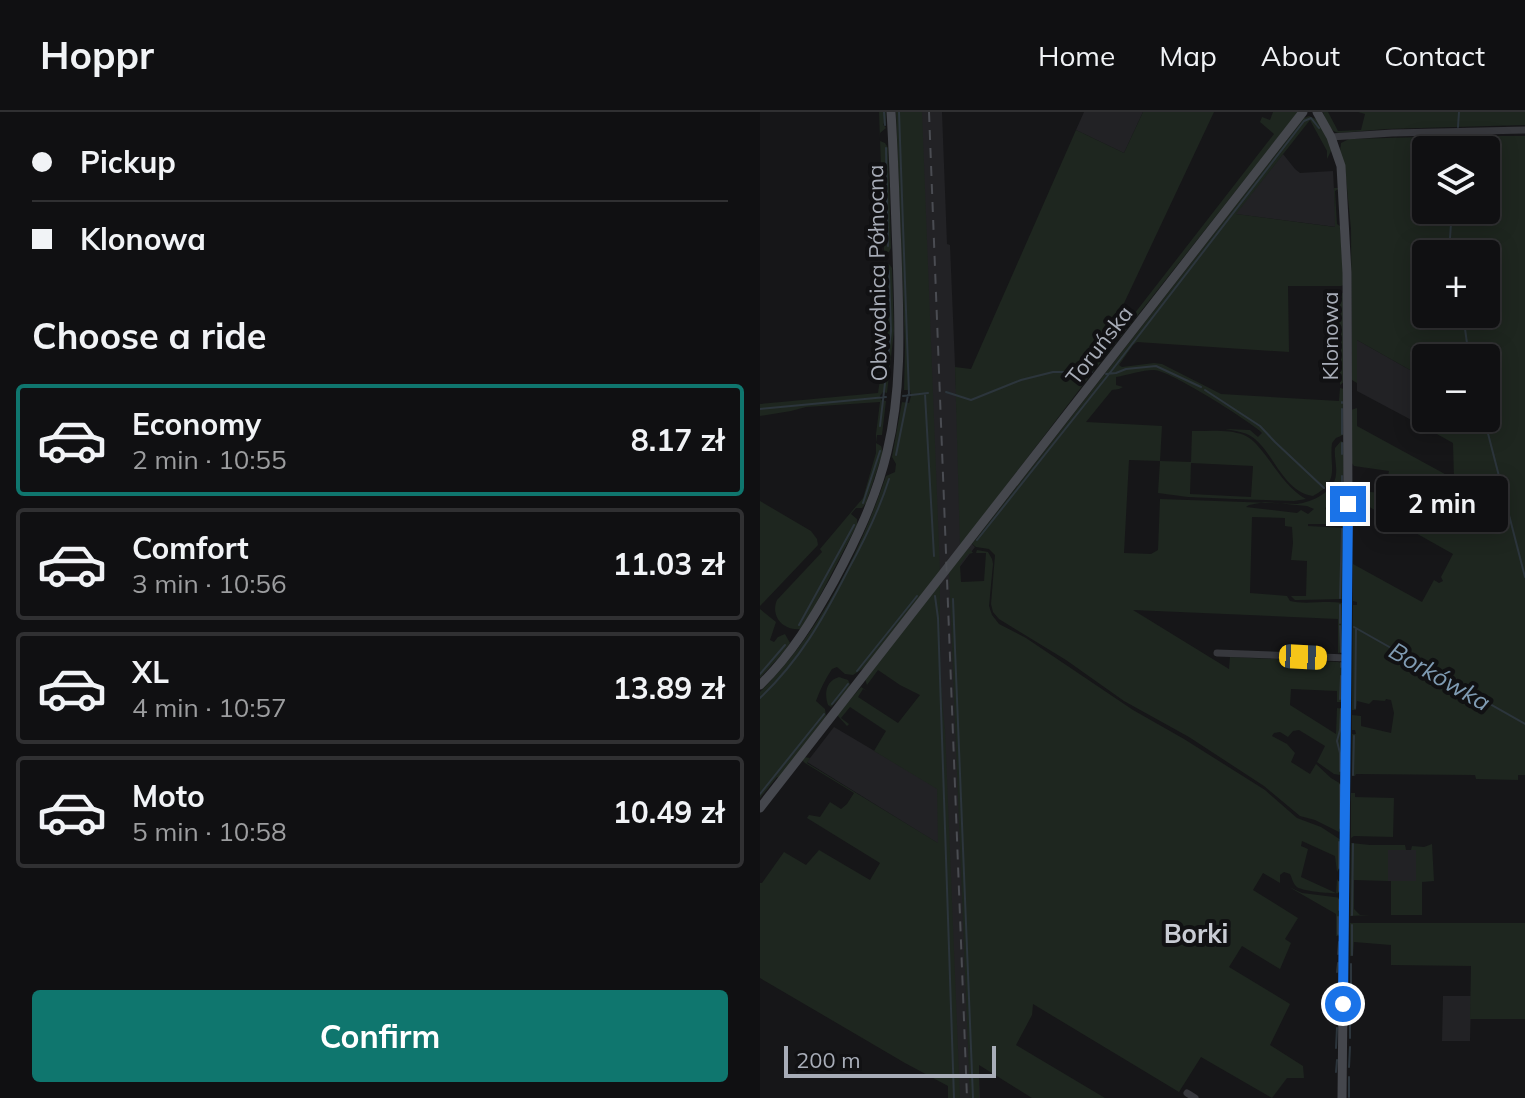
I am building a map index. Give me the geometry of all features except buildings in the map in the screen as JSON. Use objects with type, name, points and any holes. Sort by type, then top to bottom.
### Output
[{"type":"street","name":"Obwodnica Północna","points":[[760,685],[799,640],[828,592],[866,516],[887,454],[895,413],[899,348],[891,112]]},
{"type":"street","name":"Toruńska","points":[[760,808],[1303,112]]},
{"type":"street","name":"Klonowa","points":[[1317,112],[1331,137],[1341,166],[1345,227],[1348,564],[1342,1098]]},
{"type":"street","points":[[1331,137],[1525,130]]},
{"type":"street","points":[[1217,653],[1347,658]]},
{"type":"shaded area","points":[[879,112],[886,112],[886,123],[883,124],[886,128],[880,133],[880,139]]},
{"type":"shaded area","points":[[896,112],[922,112],[940,572],[867,666],[853,675],[845,674],[837,667],[832,669],[816,701],[825,709],[826,716],[760,798],[760,692],[819,619],[850,564],[886,476],[895,472],[896,464],[892,457],[902,402],[909,403],[911,396],[910,390],[904,390]]},
{"type":"shaded area","points":[[904,112],[942,112],[962,534],[975,547],[959,568],[980,1098],[949,1098],[939,844],[807,762],[834,727],[937,788]]},
{"type":"shaded area","points":[[1084,112],[1143,112],[1124,153],[1076,130]]},
{"type":"shaded area","points":[[1143,112],[1214,112],[1110,333],[1117,336],[1274,134],[1260,122],[1262,117],[1270,120],[1273,112],[1298,112],[960,546],[955,367],[971,369],[1076,130],[1124,153]]},
{"type":"shaded area","points":[[1323,112],[1328,112],[1338,131],[1361,130],[1365,114],[1358,112],[1525,112],[1525,125],[1339,133],[1330,128]]},
{"type":"shaded area","points":[[1309,116],[1318,120],[1332,149],[1327,159],[1327,151],[1310,120],[1236,214],[1335,227],[1334,188],[1340,188],[1335,191],[1344,285],[1288,286],[1289,352],[1137,342],[1119,365],[1162,364],[1221,394],[1339,401],[1340,388],[1344,389],[1343,435],[1332,443],[1331,479],[1313,496],[1303,493],[1287,481],[1255,439],[1245,433],[1225,429],[1250,430],[1258,437],[1262,433],[1260,431],[1190,386],[1154,370],[1116,377],[1116,385],[1123,387],[1112,390],[1086,422],[1162,426],[1160,461],[1129,460],[1124,553],[1151,554],[1158,550],[1160,499],[1261,503],[1246,507],[1297,513],[1301,510],[1308,514],[1314,509],[1279,503],[1303,503],[1327,491],[1335,480],[1335,448],[1341,441],[1344,443],[1343,524],[1338,524],[1336,508],[1331,510],[1328,506],[1325,508],[1330,524],[1308,526],[1344,528],[1344,597],[1295,600],[1291,596],[1306,596],[1307,561],[1291,560],[1292,527],[1285,526],[1285,518],[1252,517],[1250,593],[1287,596],[1290,601],[1296,602],[1343,603],[1343,652],[1338,653],[1338,619],[1133,610],[1229,669],[1230,657],[1342,663],[1344,702],[1337,702],[1337,691],[1291,689],[1290,705],[1336,734],[1337,708],[1344,709],[1340,775],[1317,762],[1325,746],[1299,730],[1288,737],[1280,732],[1272,736],[1287,744],[1295,753],[1291,762],[1310,774],[1316,764],[1341,784],[1339,832],[1300,816],[1264,786],[1189,737],[1124,701],[1066,660],[999,619],[991,604],[995,555],[989,549],[972,544],[1304,118]]},
{"type":"shaded area","points":[[1500,136],[1525,136],[1525,775],[1518,775],[1518,780],[1476,779],[1475,775],[1352,776],[1352,734],[1356,734],[1352,730],[1352,715],[1361,716],[1361,726],[1391,733],[1394,713],[1391,700],[1386,699],[1373,700],[1369,704],[1357,701],[1356,710],[1352,710],[1353,605],[1357,605],[1353,601],[1353,564],[1422,602],[1434,580],[1439,583],[1443,581],[1441,577],[1453,554],[1357,500],[1356,491],[1384,493],[1389,471],[1354,466],[1351,462],[1351,410],[1357,408],[1357,426],[1454,479],[1453,443],[1433,432],[1500,432],[1500,344],[1412,344],[1412,371],[1357,340],[1357,383],[1352,380],[1351,229],[1341,143],[1349,139],[1412,137],[1412,224],[1500,224]]},
{"type":"shaded area","points":[[880,141],[888,148],[891,248],[884,254]]},
{"type":"shaded area","points":[[1283,154],[1300,173],[1333,171],[1336,227],[1235,214]]},
{"type":"shaded area","points":[[885,262],[892,268],[894,331],[887,393],[883,392],[880,396],[881,400],[886,401],[882,435],[877,435],[876,443],[880,402],[806,407],[760,416],[760,404],[878,393],[887,330]]},
{"type":"shaded area","points":[[1338,293],[1345,293],[1344,382],[1340,385]]},
{"type":"shaded area","points":[[1357,340],[1412,371],[1412,420],[1357,391]]},
{"type":"shaded area","points":[[1192,431],[1219,431],[1238,433],[1252,440],[1296,493],[1306,499],[1235,499],[1158,493],[1160,461],[1191,462]],"holes":[[[1191,463],[1253,466],[1251,497],[1190,494]]]},
{"type":"shaded area","points":[[876,443],[883,452],[866,503],[851,514],[857,519],[857,525],[811,613],[800,629],[788,628],[775,612],[777,600],[822,552],[820,549],[863,498]]},
{"type":"shaded area","points":[[760,501],[811,531],[818,545],[760,606]]},
{"type":"shaded area","points":[[967,549],[973,553],[968,554],[960,565],[961,582],[984,581],[986,553],[976,553],[977,550],[988,552],[992,559],[989,606],[999,624],[1026,638],[1133,710],[1265,790],[1297,818],[1321,827],[1341,840],[1340,868],[1337,872],[1335,856],[1302,841],[1301,846],[1308,849],[1301,877],[1336,893],[1297,887],[1290,874],[1284,872],[1280,875],[1280,883],[1263,873],[1253,890],[1298,918],[1285,939],[1291,943],[1280,969],[1242,946],[1229,967],[1290,1004],[1270,1045],[1303,1066],[1304,1078],[1287,1078],[1272,1098],[1201,1057],[1179,1092],[1033,1004],[1032,1015],[1016,1045],[1105,1098],[1032,1098],[979,1065],[979,1098],[970,1098],[949,572]]},
{"type":"shaded area","points":[[940,582],[941,674],[960,1098],[948,1098],[948,1086],[760,978],[760,883],[784,852],[806,865],[819,850],[870,880],[880,863],[807,818],[809,815],[820,817],[830,802],[841,809],[854,793],[805,763],[802,760],[804,757],[810,758],[807,763],[938,843],[937,789],[874,751],[886,731],[850,707],[841,718],[849,724],[847,726],[837,715],[861,687],[867,691],[863,689],[858,697],[898,723],[920,695],[878,670],[867,685],[865,679]]},
{"type":"shaded area","points":[[760,609],[776,622],[770,640],[774,642],[785,634],[790,643],[760,678]]},
{"type":"shaded area","points":[[839,677],[850,684],[831,707],[827,701],[827,688],[831,681]]},
{"type":"shaded area","points":[[1351,793],[1355,793],[1355,797],[1394,798],[1393,837],[1351,838]]},
{"type":"shaded area","points":[[1351,843],[1405,845],[1406,850],[1388,850],[1388,881],[1354,880],[1354,909],[1360,915],[1371,915],[1350,916]]},
{"type":"shaded area","points":[[1432,844],[1434,881],[1422,882],[1422,915],[1391,915],[1391,881],[1416,881],[1416,850],[1411,850],[1412,846]]},
{"type":"shaded area","points":[[1388,850],[1416,850],[1416,881],[1388,881]]},
{"type":"shaded area","points":[[1289,887],[1302,893],[1342,898],[1341,936],[1336,936],[1336,914]]},
{"type":"shaded area","points":[[1350,923],[1525,923],[1525,1019],[1470,1019],[1471,966],[1391,965],[1391,945],[1354,942],[1353,956],[1350,956]]},
{"type":"shaded area","points":[[1443,996],[1471,996],[1470,1041],[1442,1041]]},
{"type":"waterway","points":[[884,112],[885,125]]},
{"type":"waterway","points":[[899,112],[909,395]]},
{"type":"waterway","points":[[1458,127],[1459,112]]},
{"type":"waterway","points":[[977,540],[1304,121],[1311,118],[1319,128]]},
{"type":"waterway","points":[[886,148],[888,246]]},
{"type":"waterway","points":[[1450,240],[1451,224]]},
{"type":"waterway","points":[[880,426],[891,331],[889,271]]},
{"type":"waterway","points":[[1465,328],[1467,344]]},
{"type":"waterway","name":"Borkówka","points":[[1106,374],[1156,366],[1201,387]]},
{"type":"waterway","name":"Borkówka","points":[[946,392],[971,400],[1021,380],[1053,372],[1092,372]]},
{"type":"waterway","name":"Borkówka","points":[[1205,390],[1260,426],[1324,488]]},
{"type":"waterway","name":"Borkówka","points":[[903,396],[928,393]]},
{"type":"waterway","points":[[925,394],[934,556]]},
{"type":"waterway","points":[[896,455],[908,395]]},
{"type":"waterway","name":"Borkówka","points":[[760,409],[886,397]]},
{"type":"waterway","points":[[1342,409],[1342,434]]},
{"type":"waterway","points":[[1488,432],[1525,577]]},
{"type":"waterway","points":[[1342,443],[1342,454]]},
{"type":"waterway","points":[[863,503],[880,451]]},
{"type":"waterway","points":[[1342,476],[1342,485]]},
{"type":"waterway","points":[[760,698],[799,654],[820,622],[865,537],[889,479]]},
{"type":"waterway","name":"Borkówka","points":[[1328,492],[1340,502],[1342,522]]},
{"type":"waterway","points":[[799,625],[854,525]]},
{"type":"waterway","name":"Borkówka","points":[[1340,598],[1342,529]]},
{"type":"waterway","points":[[857,671],[917,596]]},
{"type":"waterway","points":[[935,596],[954,1098]]},
{"type":"waterway","points":[[953,599],[973,1098]]},
{"type":"waterway","name":"Borkówka","points":[[1340,605],[1340,623]]},
{"type":"waterway","points":[[1340,626],[1341,652]]},
{"type":"waterway","name":"Borkówka","points":[[1354,627],[1525,724]]},
{"type":"waterway","points":[[1355,708],[1356,629]]},
{"type":"waterway","points":[[760,674],[785,645]]},
{"type":"waterway","points":[[1340,699],[1341,676]]},
{"type":"waterway","points":[[832,704],[848,684]]},
{"type":"waterway","points":[[1340,771],[1337,741],[1341,709]]},
{"type":"waterway","points":[[760,794],[824,714]]},
{"type":"waterway","points":[[1353,775],[1354,736]]},
{"type":"waterway","points":[[1340,785],[1340,828]]},
{"type":"waterway","points":[[1339,842],[1339,868]]},
{"type":"waterway","points":[[1352,915],[1353,844]]},
{"type":"waterway","points":[[1339,882],[1339,891]]},
{"type":"waterway","points":[[1339,900],[1339,910]]},
{"type":"waterway","points":[[1338,917],[1338,934]]},
{"type":"waterway","points":[[1352,925],[1352,955]]},
{"type":"waterway","points":[[1338,954],[1339,942]]},
{"type":"waterway","points":[[1337,972],[1338,963]]},
{"type":"waterway","points":[[1351,964],[1351,1000]]},
{"type":"waterway","points":[[1338,985],[1338,997]]},
{"type":"waterway","points":[[1337,1009],[1338,1020]]},
{"type":"waterway","points":[[1350,1022],[1350,1038]]},
{"type":"waterway","points":[[1336,1048],[1337,1028]]},
{"type":"waterway","points":[[1349,1067],[1350,1047]]},
{"type":"waterway","points":[[1336,1072],[1337,1060]]},
{"type":"waterway","points":[[1349,1077],[1349,1097]]},
{"type":"railway","points":[[929,112],[967,1098]]},
{"type":"district","name":"Borki","points":[[1196,933]]},
{"type":"route","points":[[1343,1004],[1348,504]]}]
